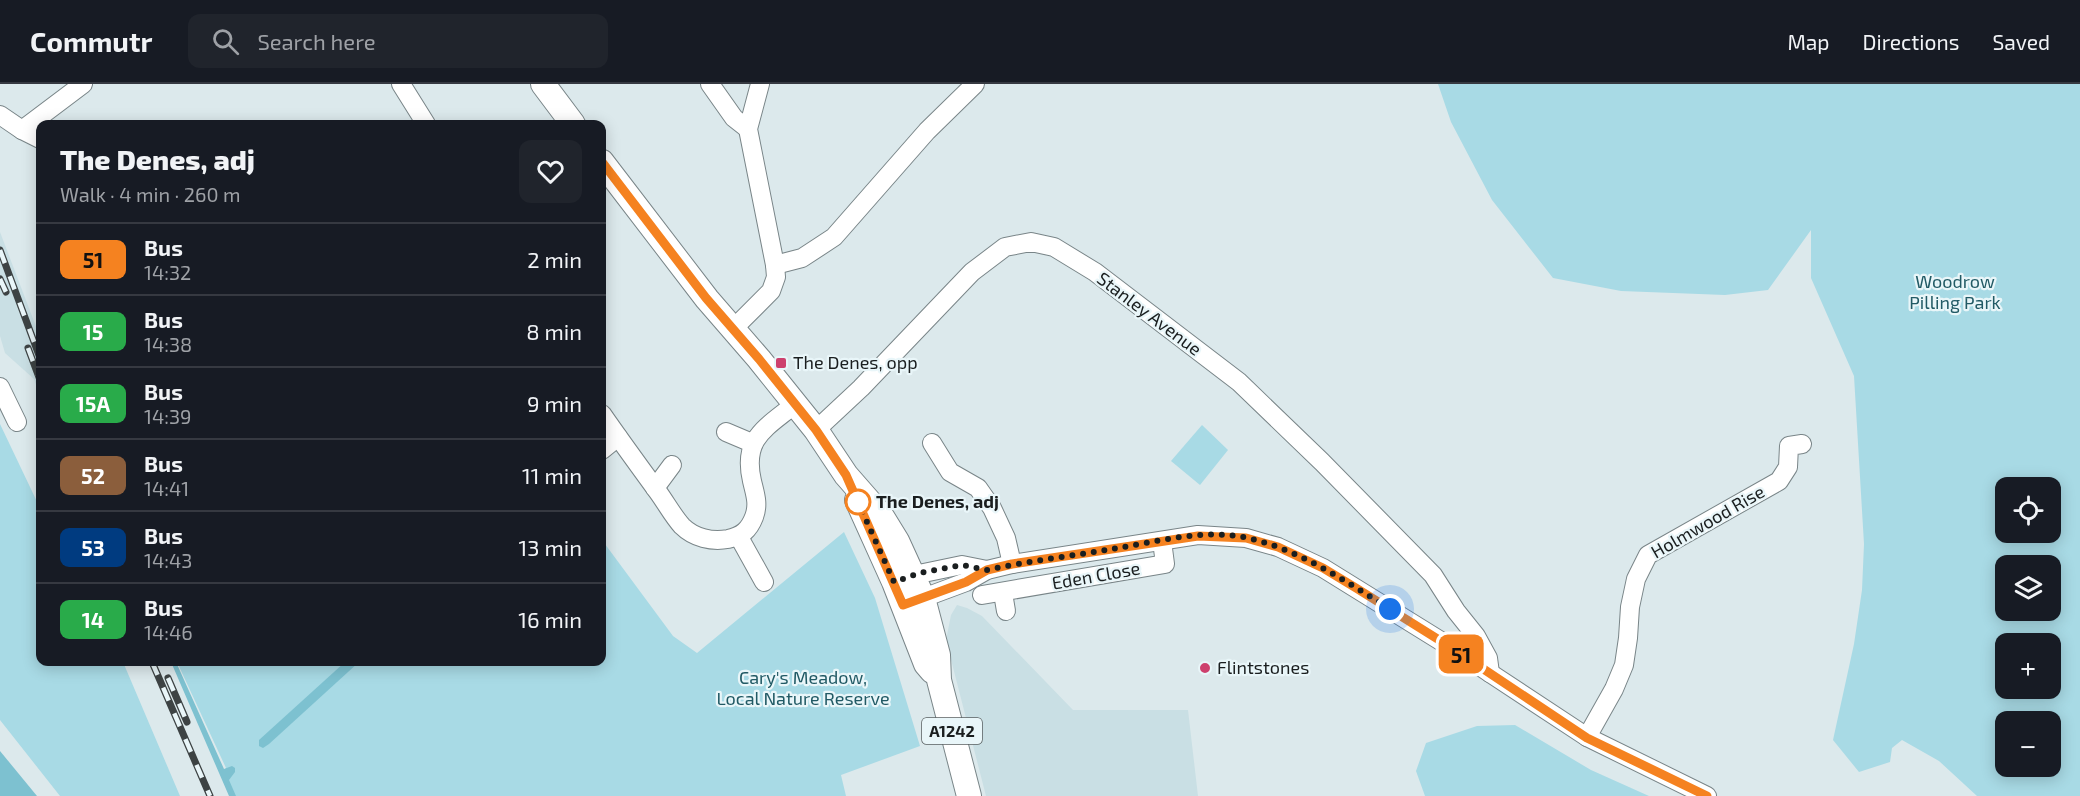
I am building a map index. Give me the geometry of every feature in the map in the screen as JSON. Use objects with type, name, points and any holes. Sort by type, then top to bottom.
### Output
[{"type":"main road","points":[[543,84],[570,120]]},
{"type":"main road","name":"A1242","points":[[606,167],[663,243],[816,430],[846,475],[904,579],[913,602],[926,664],[939,680],[969,796]]},
{"type":"street","points":[[22,130],[83,84]]},
{"type":"street","points":[[401,84],[424,120]]},
{"type":"street","points":[[710,84],[734,118],[748,129]]},
{"type":"street","points":[[733,329],[771,291],[776,277],[748,129],[760,84]]},
{"type":"street","points":[[775,265],[801,258],[834,237],[927,131],[975,84]]},
{"type":"street","points":[[0,115],[36,136]]},
{"type":"street","name":"Stanley Avenue","points":[[816,430],[861,388],[972,272],[1005,247],[1031,242],[1054,247],[1095,272],[1239,382],[1322,462],[1432,575],[1456,612],[1476,636],[1488,658],[1490,673]]},
{"type":"street","points":[[0,387],[17,422]]},
{"type":"street","points":[[606,420],[683,527],[703,539],[718,541],[739,537],[747,531],[754,515],[757,499],[749,459],[752,443],[795,404]]},
{"type":"street","points":[[726,432],[752,443]]},
{"type":"street","points":[[606,447],[618,437]]},
{"type":"street","points":[[932,443],[950,472],[978,488],[992,508],[1006,538],[1012,564]]},
{"type":"street","name":"Holmwood Rise","points":[[1587,738],[1614,689],[1624,665],[1629,638],[1630,607],[1636,579],[1648,555],[1779,481],[1788,466],[1788,446]]},
{"type":"street","points":[[655,488],[672,465]]},
{"type":"street","points":[[913,602],[966,582],[987,570],[1012,564],[1198,536],[1223,535],[1246,538],[1278,547],[1323,568],[1452,648],[1587,738],[1707,796]]},
{"type":"street","points":[[739,537],[765,582]]},
{"type":"street","name":"Eden Close","points":[[982,596],[1005,602],[1166,564],[1162,541]]},
{"type":"street","points":[[904,579],[962,565],[987,570]]},
{"type":"street","points":[[1452,648],[1457,631],[1456,612]]},
{"type":"shaded area","points":[[0,232],[36,326],[36,385],[34,379],[5,353],[0,336]]},
{"type":"shaded area","points":[[957,605],[982,616],[1073,710],[1188,710],[1198,796],[986,796],[946,640],[951,615]]},
{"type":"shaded area","points":[[173,666],[178,666],[224,769],[232,766],[235,768],[229,780],[236,796],[229,796]]},
{"type":"shaded area","points":[[341,666],[355,666],[269,744],[263,748],[259,746],[259,740]]},
{"type":"shaded area","points":[[0,751],[37,796],[0,796]]},
{"type":"green space","name":"Woodrow Pilling Park","points":[[1438,84],[2080,84],[2080,796],[1977,796],[1939,761],[1902,740],[1892,748],[1890,762],[1859,772],[1833,740],[1854,644],[1862,590],[1864,544],[1854,376],[1811,278],[1811,230],[1768,290],[1725,295],[1621,291],[1553,278],[1492,200],[1451,122]]},
{"type":"green space","points":[[0,424],[36,500],[36,666],[125,666],[180,796],[60,796],[0,720]]},
{"type":"green space","points":[[1202,425],[1228,450],[1200,485],[1171,461]]},
{"type":"green space","name":"Cary's Meadow, Local Nature Reserve","points":[[844,532],[875,598],[920,746],[841,775],[846,796],[233,796],[222,773],[226,768],[179,666],[606,666],[606,545],[673,636],[697,653]]},
{"type":"green space","points":[[1515,725],[1591,770],[1649,796],[1425,796],[1416,771],[1426,743],[1477,726]]},
{"type":"railway","points":[[0,250],[36,347]]},
{"type":"railway","points":[[0,279],[6,292]]},
{"type":"railway","points":[[28,348],[36,369]]},
{"type":"railway","points":[[154,666],[210,796]]},
{"type":"railway","points":[[168,678],[187,722]]},
{"type":"bus line","name":"51","points":[[606,167],[706,298],[816,430],[846,475],[903,605],[966,582],[987,570],[1012,564],[1198,536],[1223,535],[1246,538],[1278,547],[1323,568],[1452,648],[1587,738],[1707,796]]},
{"type":"place","name":"The Denes, opp","points":[[781,363]]},
{"type":"place","name":"The Denes, adj","points":[[858,502]]},
{"type":"place","name":"Flintstones","points":[[1205,668]]},
{"type":"route","points":[[858,502],[894,582],[928,571],[962,565],[987,570],[1012,564],[1162,541],[1223,535],[1246,538],[1278,547],[1323,568],[1390,609]]}]
